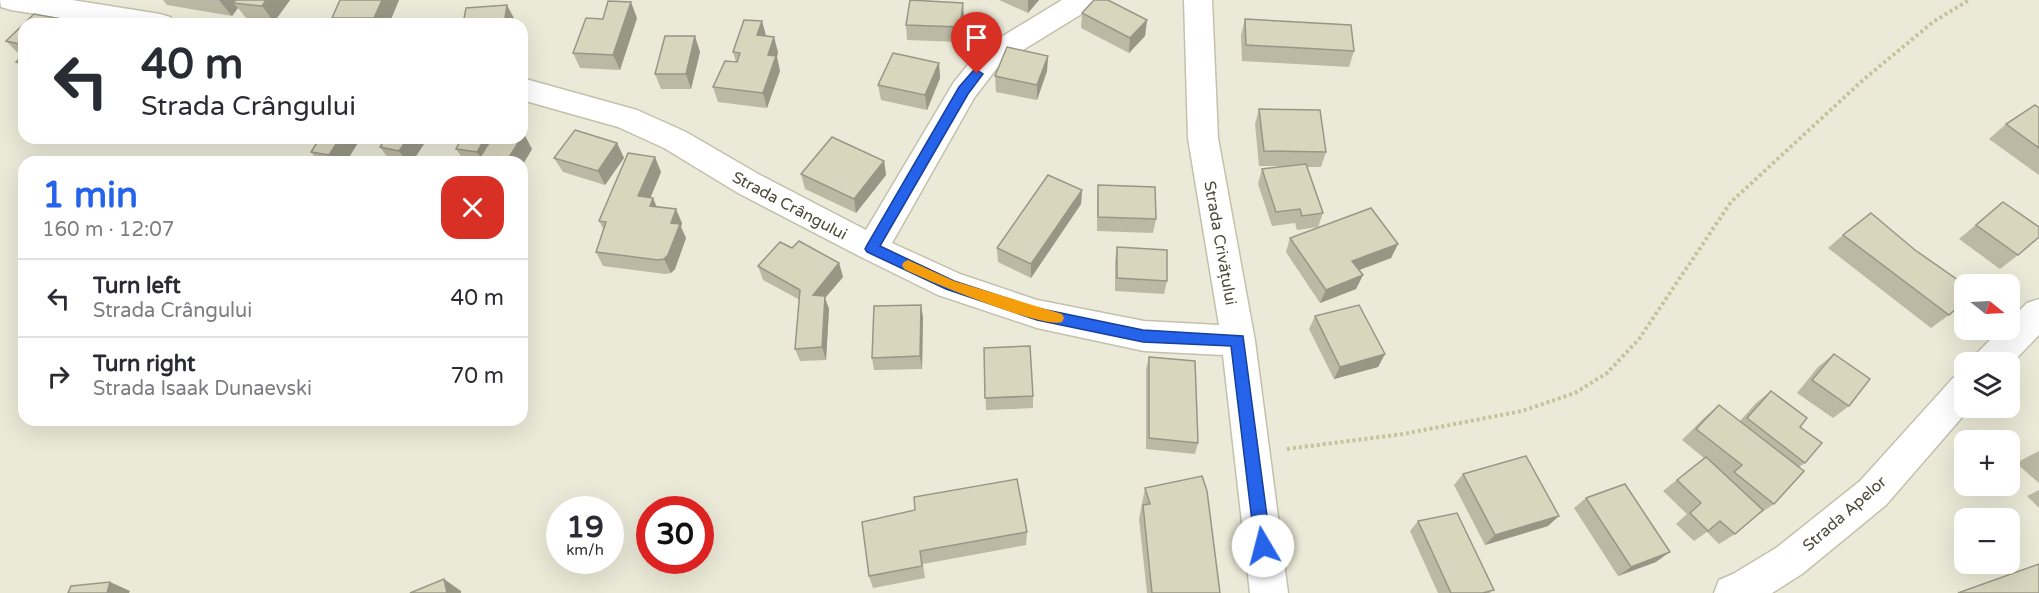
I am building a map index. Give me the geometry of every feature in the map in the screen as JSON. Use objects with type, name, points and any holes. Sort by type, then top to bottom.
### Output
[{"type":"street","points":[[872,249],[964,90],[990,57],[1083,0]]},
{"type":"street","name":"Strada Crivățului","points":[[1198,0],[1203,138],[1238,341],[1269,593]]},
{"type":"street","points":[[20,1],[123,18]]},
{"type":"street","name":"Strada Crângului","points":[[528,90],[561,98],[636,122],[675,140],[749,184],[872,249],[950,285],[1037,314],[1143,336],[1238,341]]},
{"type":"street","points":[[2001,352],[2039,313]]},
{"type":"street","name":"Strada Apelor","points":[[1733,593],[1744,589],[1789,561],[1873,493],[1954,401]]},
{"type":"path","points":[[1250,451],[1304,448],[1403,434],[1522,411],[1575,393],[1607,374],[1639,339],[1731,202],[1863,80],[1933,22],[1969,0]]},
{"type":"shaded area","points":[[0,0],[2039,0],[2039,593],[0,593]]},
{"type":"building","points":[[236,0],[266,0],[262,6],[233,3]]},
{"type":"building","points":[[340,0],[382,0],[374,18],[332,18]]},
{"type":"building","points":[[910,0],[963,3],[960,27],[906,25]]},
{"type":"building","points":[[1094,0],[1108,0],[1147,20],[1130,38],[1082,13]]},
{"type":"building","points":[[608,1],[631,2],[613,55],[573,53],[586,18],[603,19]]},
{"type":"building","points":[[507,5],[505,18],[464,18],[466,8]]},
{"type":"building","points":[[34,14],[56,18],[30,18]]},
{"type":"building","points":[[1245,19],[1351,25],[1354,51],[1246,45]]},
{"type":"building","points":[[744,20],[762,21],[757,35],[774,37],[768,55],[776,56],[763,93],[713,87],[725,61],[737,62],[740,53],[733,52]]},
{"type":"building","points":[[18,29],[18,44],[6,41]]},
{"type":"building","points":[[665,36],[695,36],[686,74],[655,74]]},
{"type":"building","points":[[1007,47],[1048,56],[1037,85],[995,76]]},
{"type":"building","points":[[893,53],[939,63],[925,95],[878,85]]},
{"type":"building","points":[[2035,105],[2039,108],[2039,148],[2006,124]]},
{"type":"building","points":[[1259,109],[1320,110],[1326,152],[1264,151]]},
{"type":"building","points":[[575,130],[617,143],[598,171],[554,158]]},
{"type":"building","points":[[832,137],[884,161],[854,199],[801,174]]},
{"type":"building","points":[[316,144],[336,144],[329,155],[311,152]]},
{"type":"building","points":[[382,144],[404,144],[399,151],[380,147]]},
{"type":"building","points":[[459,144],[482,144],[477,152],[456,149]]},
{"type":"building","points":[[488,144],[517,144],[510,156],[481,156]]},
{"type":"building","points":[[628,153],[655,157],[638,196],[653,198],[650,206],[676,209],[671,223],[680,224],[668,255],[664,259],[596,252],[606,222],[599,221]]},
{"type":"building","points":[[1306,164],[1323,213],[1302,216],[1300,209],[1276,212],[1262,169]]},
{"type":"building","points":[[1048,175],[1082,190],[1031,264],[997,248]]},
{"type":"building","points":[[1098,185],[1155,187],[1156,219],[1098,217]]},
{"type":"building","points":[[2003,202],[2039,227],[2039,237],[2018,255],[1976,225]]},
{"type":"building","points":[[1371,208],[1398,244],[1352,261],[1363,275],[1326,290],[1290,238]]},
{"type":"building","points":[[1871,213],[1915,250],[1954,277],[1954,311],[1949,315],[1843,235]]},
{"type":"building","points":[[799,241],[839,263],[813,295],[825,296],[822,347],[795,349],[800,290],[758,266],[780,242],[792,248]]},
{"type":"building","points":[[1117,247],[1167,250],[1167,281],[1117,278]]},
{"type":"building","points":[[921,305],[920,356],[872,358],[874,306]]},
{"type":"building","points":[[1359,305],[1385,354],[1340,367],[1315,316]]},
{"type":"building","points":[[1030,346],[1033,396],[985,398],[984,348]]},
{"type":"building","points":[[1834,354],[1870,379],[1849,406],[1812,380]]},
{"type":"building","points":[[1149,357],[1195,361],[1198,443],[1149,438]]},
{"type":"building","points":[[1771,391],[1807,418],[1800,427],[1822,443],[1805,463],[1747,418]]},
{"type":"building","points":[[1719,405],[1804,471],[1774,504],[1734,472],[1742,465],[1696,429]]},
{"type":"building","points":[[1526,456],[1559,516],[1495,535],[1463,474]]},
{"type":"building","points":[[1706,457],[1763,510],[1735,534],[1720,521],[1708,531],[1690,513],[1701,503],[1677,480]]},
{"type":"building","points":[[1202,476],[1207,491],[1220,593],[1152,593],[1143,505],[1150,504],[1145,488]]},
{"type":"building","points":[[1017,479],[1027,532],[920,551],[922,566],[869,576],[862,522],[915,510],[914,497]]},
{"type":"building","points":[[1625,484],[1670,552],[1631,567],[1586,498]]},
{"type":"building","points":[[1457,513],[1494,590],[1483,593],[1451,593],[1418,521]]},
{"type":"building","points":[[2039,564],[2039,593],[1958,593],[2011,574],[2020,574],[2020,571]]},
{"type":"building","points":[[444,579],[447,593],[410,593]]},
{"type":"building","points":[[110,582],[107,593],[68,593],[71,586]]},
{"type":"slow traffic","points":[[908,265],[950,285],[1037,314],[1057,318]]},
{"type":"route","points":[[977,74],[964,90],[872,249],[950,285],[1037,314],[1143,336],[1238,341],[1263,546]]}]
